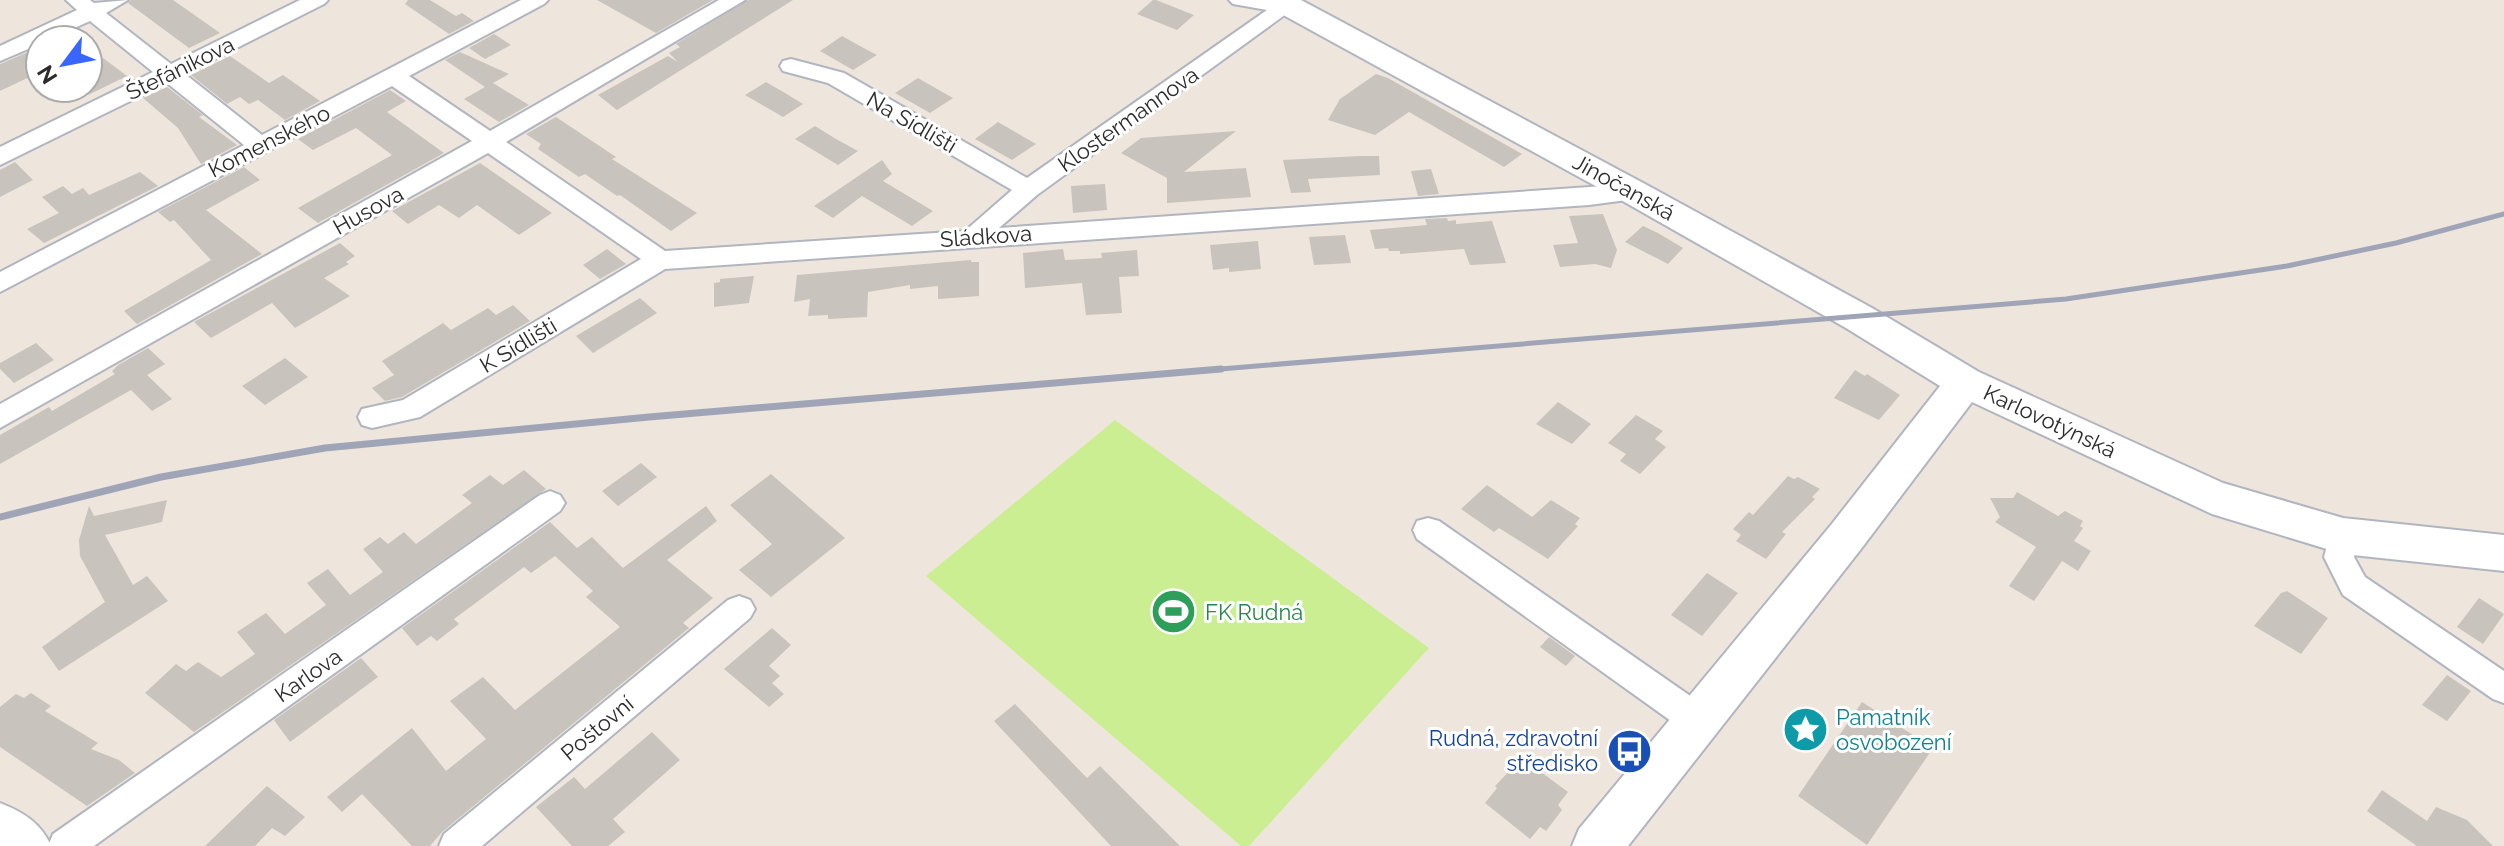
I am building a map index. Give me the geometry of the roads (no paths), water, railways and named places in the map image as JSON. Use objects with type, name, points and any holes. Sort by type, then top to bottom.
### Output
[{"type":"street","points":[[0,54],[85,6],[117,0]]},
{"type":"street","name":"Štefánikova","points":[[0,157],[317,0]]},
{"type":"street","name":"Komenského","points":[[0,283],[537,0]]},
{"type":"street","name":"Husova","points":[[0,417],[489,142],[734,0]]},
{"type":"street","points":[[1240,0],[1282,3]]},
{"type":"street","name":"Klostermannova","points":[[974,237],[1028,189],[1282,3]]},
{"type":"street","name":"Jinočanská","points":[[1282,3],[1633,192],[1859,318],[1965,382]]},
{"type":"street","points":[[85,6],[259,145]]},
{"type":"street","name":"Na Sídlišti","points":[[791,66],[836,78],[1028,189]]},
{"type":"street","points":[[395,77],[660,260]]},
{"type":"street","name":"Sládkova","points":[[660,260],[1633,192]]},
{"type":"street","name":"K Sídlišti","points":[[372,417],[410,409],[660,260]]},
{"type":"street","name":"Karlovotýnská","points":[[1597,846],[1846,537],[1965,382],[2212,497],[2343,536],[2504,553]]},
{"type":"street","name":"Karlova","points":[[65,846],[550,503]]},
{"type":"street","points":[[1428,530],[1697,720]]},
{"type":"street","points":[[2343,536],[2339,557],[2354,586],[2504,689]]},
{"type":"street","name":"Poštovní","points":[[456,846],[739,609]]},
{"type":"street","points":[[0,827],[26,846]]},
{"type":"railway","points":[[1196,371],[2066,299],[2287,266],[2396,243],[2504,214]]},
{"type":"railway","points":[[0,517],[161,477],[325,448],[649,417],[1221,369]]},
{"type":"place","name":"FK Rudná","points":[[1174,612]]},
{"type":"place","name":"Pamatník osvobození","points":[[1805,730]]},
{"type":"place","name":"Rudná, zdravotní středisko","points":[[1629,751]]}]
